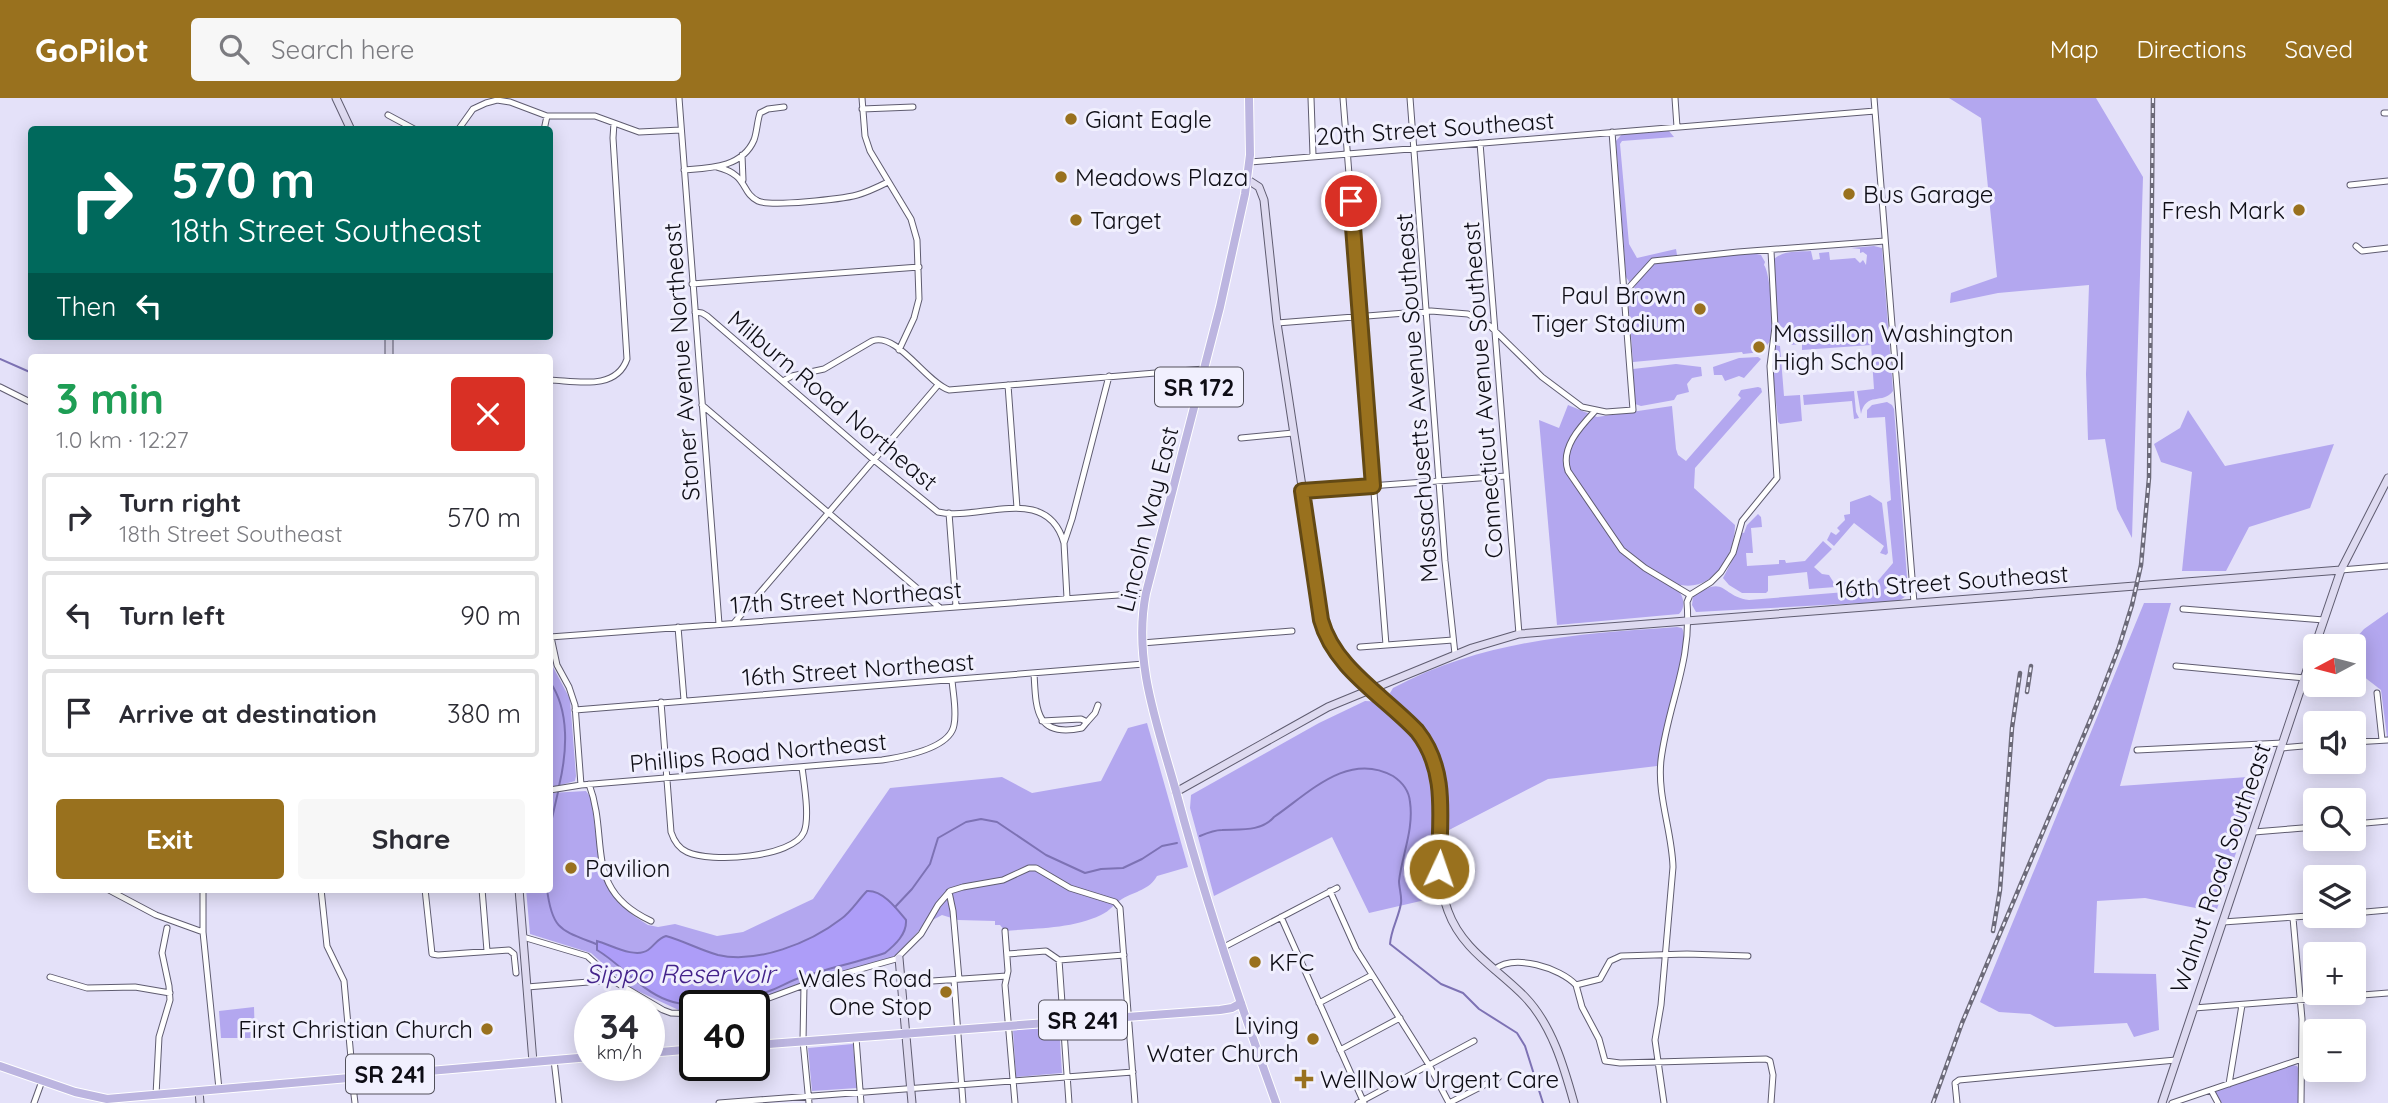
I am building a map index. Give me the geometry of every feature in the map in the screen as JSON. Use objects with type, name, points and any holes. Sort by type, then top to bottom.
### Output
[{"type":"main road","name":"Lincoln Way East","points":[[1249,98],[1248,180],[1230,265],[1146,593],[1142,615],[1142,643],[1157,724],[1176,792],[1222,948],[1276,1103]]},
{"type":"main road","name":"SR 241","points":[[770,1044],[1220,1010],[1241,1003]]},
{"type":"main road","name":"SR 241","points":[[0,1066],[92,1097],[119,1101],[219,1089],[574,1059]]},
{"type":"street","points":[[336,98],[349,126]]},
{"type":"street","name":"Stoner Avenue Northeast","points":[[679,98],[719,624]]},
{"type":"street","points":[[862,98],[868,146],[914,226],[919,267],[918,305],[899,350]]},
{"type":"street","points":[[1311,98],[1314,155]]},
{"type":"street","points":[[1343,98],[1386,645]]},
{"type":"street","name":"Massachusetts Avenue Southeast","points":[[1410,98],[1455,654]]},
{"type":"street","points":[[1675,98],[1677,127]]},
{"type":"street","points":[[1874,98],[1914,603]]},
{"type":"street","points":[[461,126],[473,109],[494,99],[547,116],[588,115],[639,132],[681,130]]},
{"type":"street","points":[[684,170],[717,167],[742,155],[752,143],[760,113],[784,107]]},
{"type":"street","points":[[862,109],[913,107]]},
{"type":"street","name":"20th Street Southeast","points":[[1250,162],[1875,111]]},
{"type":"street","points":[[388,115],[409,126]]},
{"type":"street","points":[[545,126],[547,116]]},
{"type":"street","points":[[553,380],[607,380],[619,373],[626,364],[628,344],[614,123]]},
{"type":"street","points":[[1278,323],[1427,311],[1461,313],[1478,318],[1494,330],[1556,389],[1583,407],[1595,411],[1633,410],[1612,132]]},
{"type":"street","name":"Connecticut Avenue Southeast","points":[[1480,143],[1519,634]]},
{"type":"street","points":[[742,155],[744,182]]},
{"type":"street","points":[[717,167],[735,174],[756,200],[772,203],[850,197],[888,182]]},
{"type":"street","points":[[1248,180],[1259,187],[1264,201],[1293,433],[1324,630],[1340,658],[1417,731],[1431,754],[1440,797],[1442,828],[1439,869],[1446,905],[1461,936],[1526,998],[1544,1024],[1559,1055],[1574,1103]]},
{"type":"street","points":[[2350,185],[2388,181]]},
{"type":"street","points":[[1624,293],[1648,266],[1657,260],[1885,241]]},
{"type":"street","points":[[2356,246],[2362,251],[2388,248]]},
{"type":"street","points":[[1664,1103],[1655,1034],[1661,1005],[1673,857],[1660,768],[1685,660],[1690,595],[1715,578],[1726,566],[1742,521],[1777,478],[1770,366],[1775,327],[1770,251]]},
{"type":"street","points":[[692,284],[919,267]]},
{"type":"street","name":"Milburn Road Northeast","points":[[695,312],[707,316],[938,512],[949,513]]},
{"type":"street","points":[[783,381],[792,376],[824,369],[876,339],[885,339],[938,385],[955,390],[1204,369]]},
{"type":"street","points":[[1064,543],[1109,376]]},
{"type":"street","points":[[734,623],[938,385]]},
{"type":"street","points":[[1008,385],[1017,508]]},
{"type":"street","points":[[0,387],[28,401]]},
{"type":"street","points":[[702,405],[939,607]]},
{"type":"street","points":[[1595,411],[1570,445],[1565,458],[1568,471],[1622,550],[1645,568],[1690,595]]},
{"type":"street","points":[[1241,438],[1293,433]]},
{"type":"street","points":[[1302,491],[1506,476]]},
{"type":"street","name":"Walnut Road Southeast","points":[[2319,634],[2341,570],[2388,478]]},
{"type":"street","points":[[956,606],[949,513],[1017,508],[1034,510],[1047,518],[1060,534],[1064,543],[1067,598]]},
{"type":"street","name":"16th Street Southeast","points":[[1176,792],[1312,716],[1372,688],[1455,654],[1519,634],[2388,566]]},
{"type":"street","name":"17th Street Northeast","points":[[553,637],[1146,593]]},
{"type":"street","points":[[2183,609],[2324,620]]},
{"type":"street","points":[[678,627],[684,700]]},
{"type":"street","points":[[1142,643],[1292,631]]},
{"type":"street","points":[[1360,647],[1453,640]]},
{"type":"street","points":[[553,649],[557,665],[572,694],[581,785]]},
{"type":"street","name":"16th Street Northeast","points":[[575,710],[1144,664]]},
{"type":"street","points":[[2176,666],[2303,678]]},
{"type":"street","points":[[1034,673],[1037,712],[1050,728],[1082,728],[1095,713],[1098,705]]},
{"type":"street","name":"Phillips Road Northeast","points":[[553,790],[589,784],[882,760],[917,752],[949,736],[955,723],[952,680]]},
{"type":"street","name":"Walnut Road Southeast","points":[[2162,1103],[2303,684]]},
{"type":"street","points":[[2366,741],[2385,740],[2377,693]]},
{"type":"street","points":[[661,702],[671,832],[680,848],[696,855],[745,856],[789,847],[802,836],[806,815],[803,767]]},
{"type":"street","points":[[1042,721],[1081,719],[1087,722]]},
{"type":"street","points":[[2137,750],[2303,745]]},
{"type":"street","points":[[589,784],[595,803],[599,852],[604,873],[623,903],[651,921]]},
{"type":"street","points":[[2366,823],[2388,821]]},
{"type":"street","points":[[2253,832],[2303,828]]},
{"type":"street","points":[[770,998],[899,958],[921,934],[949,892],[1011,878],[1029,868],[1036,868],[1070,888],[1117,904],[1121,916],[1135,1103]]},
{"type":"street","points":[[1222,948],[1337,888]]},
{"type":"street","points":[[1330,891],[1356,949],[1429,1065],[1449,1103],[1498,1078]]},
{"type":"street","points":[[949,892],[953,911],[957,1030],[963,1103]]},
{"type":"street","points":[[115,893],[156,915],[203,932]]},
{"type":"street","points":[[203,893],[203,932],[219,1089]]},
{"type":"street","points":[[321,893],[327,946],[344,981],[351,1058],[354,1061],[352,1078],[355,1103]]},
{"type":"street","points":[[425,893],[432,954],[438,956],[512,951],[516,974]]},
{"type":"street","points":[[482,893],[487,951]]},
{"type":"street","points":[[519,893],[533,1062]]},
{"type":"street","points":[[2366,912],[2388,911]]},
{"type":"street","points":[[1281,917],[1361,1102],[1474,1041]]},
{"type":"street","points":[[2222,922],[2303,917]]},
{"type":"street","points":[[2293,918],[2300,1000],[2301,1103]]},
{"type":"street","points":[[156,1095],[159,1038],[170,993],[162,953],[167,928]]},
{"type":"street","points":[[1005,931],[1005,985],[1014,1103]]},
{"type":"street","points":[[523,937],[587,956],[613,980],[663,1010],[679,1013]]},
{"type":"street","points":[[1007,954],[1046,951],[1059,960],[1124,955]]},
{"type":"street","points":[[1576,985],[1598,981],[1610,961],[1616,957],[1748,956]]},
{"type":"street","points":[[899,958],[912,1103]]},
{"type":"street","points":[[1059,960],[1069,1103]]},
{"type":"street","points":[[1494,970],[1508,964],[1539,966],[1559,973],[1576,985],[1583,1007],[1599,1039],[1605,1061],[1613,1063],[1749,1058],[1769,1060],[1773,1069],[1771,1103]]},
{"type":"street","points":[[1319,1003],[1372,975]]},
{"type":"street","points":[[902,983],[1007,976]]},
{"type":"street","points":[[51,977],[87,988],[135,987],[170,993]]},
{"type":"street","points":[[527,986],[613,980]]},
{"type":"street","points":[[804,985],[803,1041],[809,1103]]},
{"type":"street","points":[[2194,1008],[2388,993]]},
{"type":"street","points":[[2229,1084],[2242,1005]]},
{"type":"street","points":[[1340,1050],[1400,1018]]},
{"type":"street","points":[[856,1038],[861,1103]]},
{"type":"street","points":[[2172,1103],[2302,1059]]},
{"type":"street","points":[[554,1060],[559,1103]]},
{"type":"street","points":[[1957,1103],[1956,1082],[2176,1060]]},
{"type":"street","points":[[719,1103],[1133,1072]]},
{"type":"street","points":[[34,1103],[42,1081]]},
{"type":"street","points":[[2211,1090],[2218,1103]]},
{"type":"street","points":[[199,1091],[200,1103]]},
{"type":"shaded area","points":[[1949,98],[2096,98],[2143,177],[2132,538],[2117,509],[2105,439],[2088,440],[2086,374],[2089,285],[1998,293],[1950,303],[1951,293],[1997,277],[1981,118]]},
{"type":"shaded area","points":[[1669,131],[1674,137],[1622,141],[1620,144],[1629,244],[1637,258],[1676,249],[1677,255],[1653,259],[1630,283],[1626,277],[1616,141],[1622,134]]},
{"type":"shaded area","points":[[1851,248],[1882,248],[1893,391],[1889,395],[1871,400],[1863,407],[1861,414],[1857,391],[1874,389],[1871,345],[1802,350],[1802,344],[1790,345],[1787,330],[1777,324],[1772,262],[1780,255],[1811,251],[1813,260],[1820,259],[1819,253],[1829,252],[1830,260],[1855,258],[1860,263],[1863,260],[1866,265],[1867,255],[1860,253],[1860,249]]},
{"type":"shaded area","name":"Paul Brown Tiger Stadium","points":[[1753,253],[1761,255],[1765,262],[1771,300],[1771,339],[1761,352],[1633,362],[1628,297],[1640,278],[1655,262]]},
{"type":"shaded area","points":[[1774,345],[1780,346],[1784,396],[1800,395],[1802,421],[1778,422],[1772,364]]},
{"type":"shaded area","points":[[1739,358],[1761,359],[1744,378],[1739,376],[1725,381],[1722,375],[1714,375],[1713,367]]},
{"type":"shaded area","points":[[1676,364],[1701,367],[1702,376],[1692,378],[1687,384],[1689,392],[1677,395],[1674,400],[1641,406],[1635,404],[1633,369]]},
{"type":"shaded area","points":[[1758,387],[1762,392],[1695,468],[1694,488],[1735,525],[1731,548],[1720,569],[1713,577],[1703,582],[1681,585],[1678,590],[1683,605],[1679,614],[1557,625],[1539,420],[1559,428],[1568,405],[1597,417],[1672,406],[1676,449],[1678,455],[1686,461],[1741,398],[1738,395],[1741,390]]},
{"type":"shaded area","points":[[1854,391],[1859,418],[1854,419],[1852,401],[1804,405],[1803,395]]},
{"type":"shaded area","points":[[1887,402],[1894,409],[1908,590],[1906,596],[1899,601],[1696,612],[1692,605],[1693,597],[1718,586],[1749,600],[1870,590],[1893,563],[1887,502],[1891,500],[1885,417],[1867,418],[1867,410],[1872,405]]},
{"type":"shaded area","points":[[2188,410],[2225,466],[2334,444],[2310,508],[2249,527],[2226,571],[2182,571],[2192,472],[2161,462],[2154,444],[2180,428]]},
{"type":"shaded area","points":[[1870,495],[1882,503],[1888,553],[1880,553],[1884,546],[1854,523],[1834,546],[1827,540],[1831,532],[1836,535],[1840,531],[1837,528],[1845,520],[1844,515],[1850,514],[1850,502]]},
{"type":"shaded area","points":[[1758,514],[1762,527],[1751,528],[1753,553],[1746,553],[1747,566],[1779,564],[1779,560],[1785,560],[1786,563],[1805,561],[1823,541],[1832,549],[1814,567],[1822,574],[1829,575],[1834,583],[1849,582],[1849,586],[1809,589],[1807,572],[1768,576],[1766,593],[1742,593],[1729,585],[1723,578],[1736,553],[1740,532],[1744,533],[1747,525]]},
{"type":"shaded area","points":[[2144,603],[2171,603],[2120,786],[2262,776],[2216,912],[2145,898],[2097,901],[2094,973],[2156,974],[2159,1030],[2134,1037],[2127,1023],[2055,1027],[2030,1014],[1999,1012],[1980,1002]]},
{"type":"shaded area","points":[[2388,612],[2388,737],[2381,690],[2366,677],[2366,634],[2360,634]]},
{"type":"shaded area","points":[[1682,628],[1683,653],[1657,766],[1548,779],[1449,830],[1447,792],[1438,755],[1422,728],[1395,704],[1390,693],[1393,688],[1427,672],[1496,649],[1567,637]]},
{"type":"shaded area","points":[[553,667],[570,699],[575,781],[553,787]]},
{"type":"shaded area","points":[[1365,701],[1379,704],[1389,712],[1423,753],[1432,784],[1434,803],[1438,897],[1369,913],[1332,837],[1214,896],[1190,808],[1191,795],[1319,723]]},
{"type":"shaded area","points":[[1147,723],[1188,867],[1157,876],[1146,887],[1090,920],[1054,927],[1005,931],[1000,925],[995,925],[995,921],[958,920],[942,915],[925,924],[894,958],[795,985],[770,996],[770,990],[679,990],[679,1010],[665,1004],[665,990],[635,990],[591,953],[530,934],[526,893],[553,893],[553,793],[586,791],[591,798],[603,873],[616,900],[634,916],[648,925],[658,927],[675,924],[717,936],[743,932],[813,899],[890,788],[1002,777],[1032,793],[1101,781],[1128,728]]},
{"type":"shaded area","points":[[254,1007],[255,1038],[221,1038],[219,1011]]},
{"type":"shaded area","points":[[1059,1026],[1062,1073],[1016,1077],[1013,1030]]},
{"type":"shaded area","points":[[853,1044],[857,1088],[812,1091],[808,1048]]},
{"type":"shaded area","points":[[2297,1066],[2300,1072],[2298,1103],[2220,1103],[2213,1091]]},
{"type":"water","name":"Sippo Reservoir","points":[[867,891],[873,892],[894,906],[906,920],[906,925],[896,943],[885,953],[798,978],[770,991],[679,990],[678,1003],[665,999],[665,990],[648,990],[597,950],[597,941],[630,952],[643,952],[666,936],[718,955],[749,957],[799,943],[828,928],[848,913]]},
{"type":"waterway","points":[[0,359],[28,371]]},
{"type":"waterway","points":[[553,688],[561,706],[565,733],[559,786]]},
{"type":"waterway","points":[[1200,836],[1216,831],[1250,829],[1263,825],[1315,787],[1345,772],[1360,768],[1376,770],[1396,778],[1408,794],[1411,812],[1399,881],[1401,903],[1390,944],[1441,984],[1463,993],[1479,1009],[1517,1033],[1525,1046],[1543,1103]]},
{"type":"waterway","points":[[553,814],[558,792]]},
{"type":"waterway","points":[[895,907],[930,864],[938,838],[966,822],[981,819],[997,822],[1046,855],[1085,873],[1123,868],[1162,846],[1177,843]]},
{"type":"waterway","points":[[548,893],[552,913],[560,927],[596,944]]},
{"type":"railway","points":[[1933,1103],[1962,1023],[2097,704],[2119,647],[2141,565],[2149,478],[2153,98]]},
{"type":"railway","points":[[2027,692],[2031,666]]},
{"type":"railway","points":[[1993,931],[2000,890],[2012,728],[2020,673]]},
{"type":"place","name":"Giant Eagle","points":[[1071,119]]},
{"type":"place","name":"Meadows Plaza","points":[[1061,177]]},
{"type":"place","name":"Bus Garage","points":[[1849,194]]},
{"type":"place","name":"Fresh Mark","points":[[2299,210]]},
{"type":"place","name":"Target","points":[[1076,220]]},
{"type":"place","name":"Paul Brown Tiger Stadium","points":[[1700,309]]},
{"type":"place","name":"Massillon Washington High School","points":[[1759,347]]},
{"type":"place","name":"Pavilion","points":[[571,868]]},
{"type":"place","name":"KFC","points":[[1255,962]]},
{"type":"place","name":"Wales Road One Stop","points":[[946,992]]},
{"type":"place","name":"First Christian Church","points":[[487,1029]]},
{"type":"place","name":"Living Water Church","points":[[1313,1039]]},
{"type":"place","name":"WellNow Urgent Care","points":[[1304,1079]]},
{"type":"route","points":[[1351,201],[1373,486],[1302,491],[1321,620],[1326,637],[1348,666],[1417,731],[1435,762],[1442,828],[1439,869]]}]
